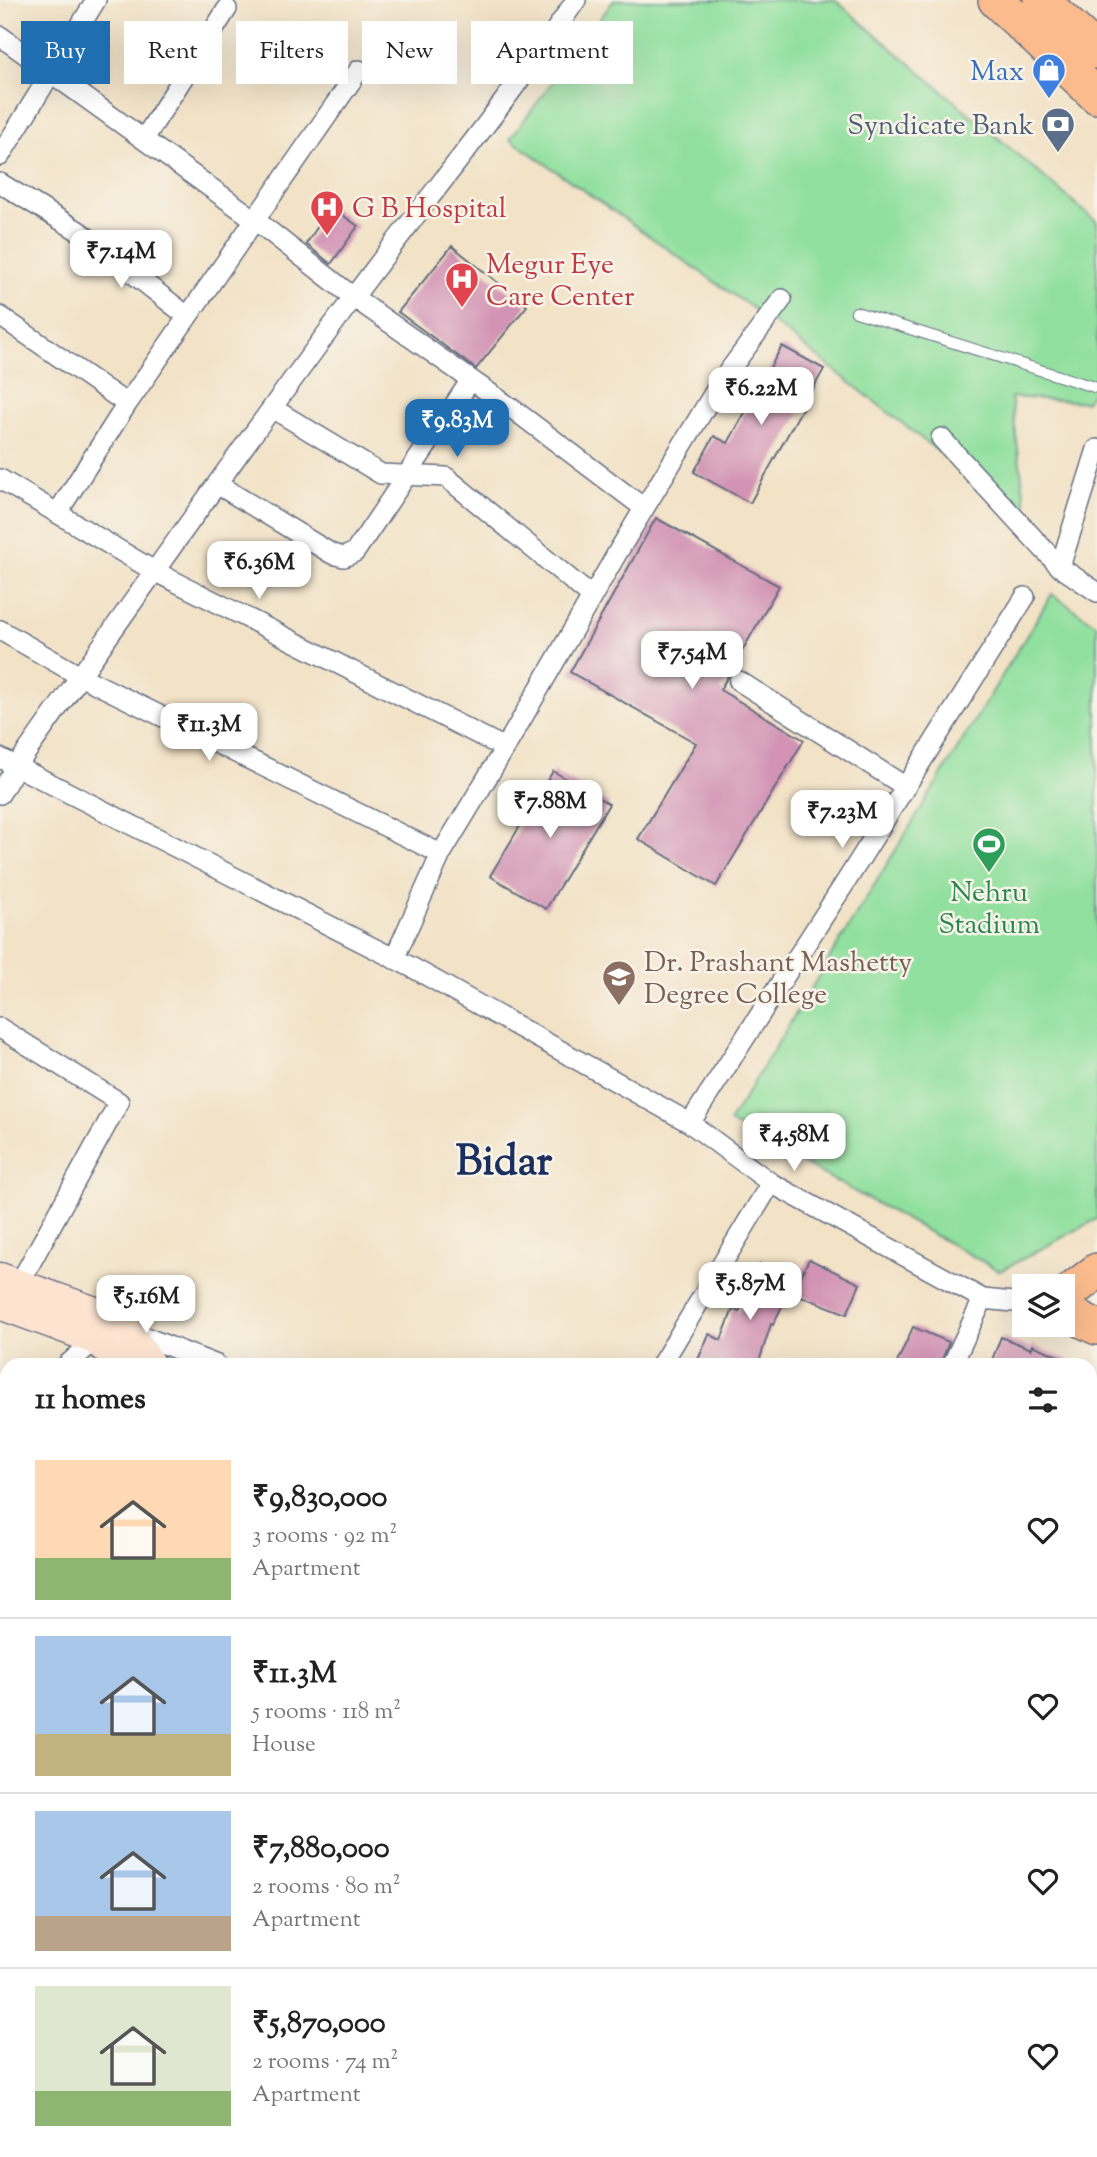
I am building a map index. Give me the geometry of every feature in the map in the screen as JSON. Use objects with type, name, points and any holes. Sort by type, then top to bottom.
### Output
[{"type":"highway","points":[[996,0],[1036,10],[1097,51]]},
{"type":"highway","points":[[1036,10],[1097,96]]},
{"type":"highway","points":[[1075,1288],[1097,1271]]},
{"type":"highway","points":[[1075,1316],[1097,1327]]},
{"type":"main road","points":[[10,1281],[98,1312],[130,1331],[140,1358]]},
{"type":"main road","points":[[0,1305],[95,1340],[133,1358]]},
{"type":"street","points":[[83,21],[96,0]]},
{"type":"street","points":[[0,794],[8,763],[80,676],[272,408],[540,54],[576,0]]},
{"type":"street","points":[[144,139],[227,9]]},
{"type":"street","points":[[0,36],[21,51]]},
{"type":"street","points":[[58,512],[127,404],[359,70]]},
{"type":"street","points":[[0,156],[45,84]]},
{"type":"street","points":[[68,84],[254,219],[354,297],[644,508]]},
{"type":"street","points":[[0,183],[80,232],[187,316]]},
{"type":"street","points":[[394,959],[441,854],[644,508],[720,383],[782,299]]},
{"type":"street","points":[[0,316],[127,404]]},
{"type":"street","points":[[217,484],[331,554],[344,557],[355,552],[471,380]]},
{"type":"street","points":[[272,408],[381,474],[446,477],[592,597]]},
{"type":"street","points":[[941,438],[1060,566],[1097,592]]},
{"type":"street","points":[[1060,566],[1095,458]]},
{"type":"street","points":[[0,479],[154,571],[505,748]]},
{"type":"street","points":[[690,1123],[1025,597]]},
{"type":"street","points":[[0,631],[80,676],[441,854]]},
{"type":"street","points":[[739,681],[906,787]]},
{"type":"street","points":[[8,763],[394,959],[690,1123],[771,1183],[983,1299],[1012,1302]]},
{"type":"street","points":[[0,1028],[119,1102],[10,1281]]},
{"type":"street","points":[[665,1358],[771,1183]]},
{"type":"street","points":[[955,1358],[983,1299]]},
{"type":"street","points":[[75,1358],[95,1340],[130,1331],[198,1358]]},
{"type":"lane","points":[[856,313],[1097,388]]},
{"type":"green space","points":[[614,0],[835,0],[1097,222],[1097,385],[1086,402],[1011,397],[1028,522],[778,326],[510,139],[551,84],[633,84],[633,21],[598,21]]},
{"type":"green space","name":"Nehru Stadium","points":[[1052,594],[1097,625],[1097,1219],[1000,1271],[729,1123]]},
{"type":"building","points":[[331,207],[358,226],[331,264],[306,244]]},
{"type":"building","points":[[452,246],[527,306],[476,369],[398,312]]},
{"type":"building","points":[[782,346],[824,369],[750,503],[694,472],[714,436],[728,443]]},
{"type":"building","points":[[656,518],[779,586],[720,690],[804,740],[716,886],[638,839],[696,743],[570,672]]},
{"type":"building","points":[[553,771],[609,804],[546,909],[490,876]]},
{"type":"building","points":[[809,1259],[860,1284],[847,1314],[793,1293]]},
{"type":"building","points":[[760,1264],[795,1279],[773,1325],[771,1324],[760,1358],[699,1358],[709,1334],[721,1340],[733,1309],[739,1312]]},
{"type":"building","points":[[913,1327],[949,1342],[943,1358],[899,1358]]},
{"type":"building","points":[[1001,1337],[1031,1349],[1032,1345],[1064,1358],[993,1358]]},
{"type":"place","name":"Max","points":[[1049,100]]},
{"type":"place","name":"Syndicate Bank","points":[[1058,154]]},
{"type":"place","name":"G B Hospital","points":[[327,237]]},
{"type":"place","name":"Megur Eye Care Center","points":[[462,309]]},
{"type":"place","name":"Nehru Stadium","points":[[989,874]]},
{"type":"place","name":"Dr. Prashant Mashetty Degree College","points":[[619,1007]]},
{"type":"district","name":"Bidar","points":[[504,1159]]}]
